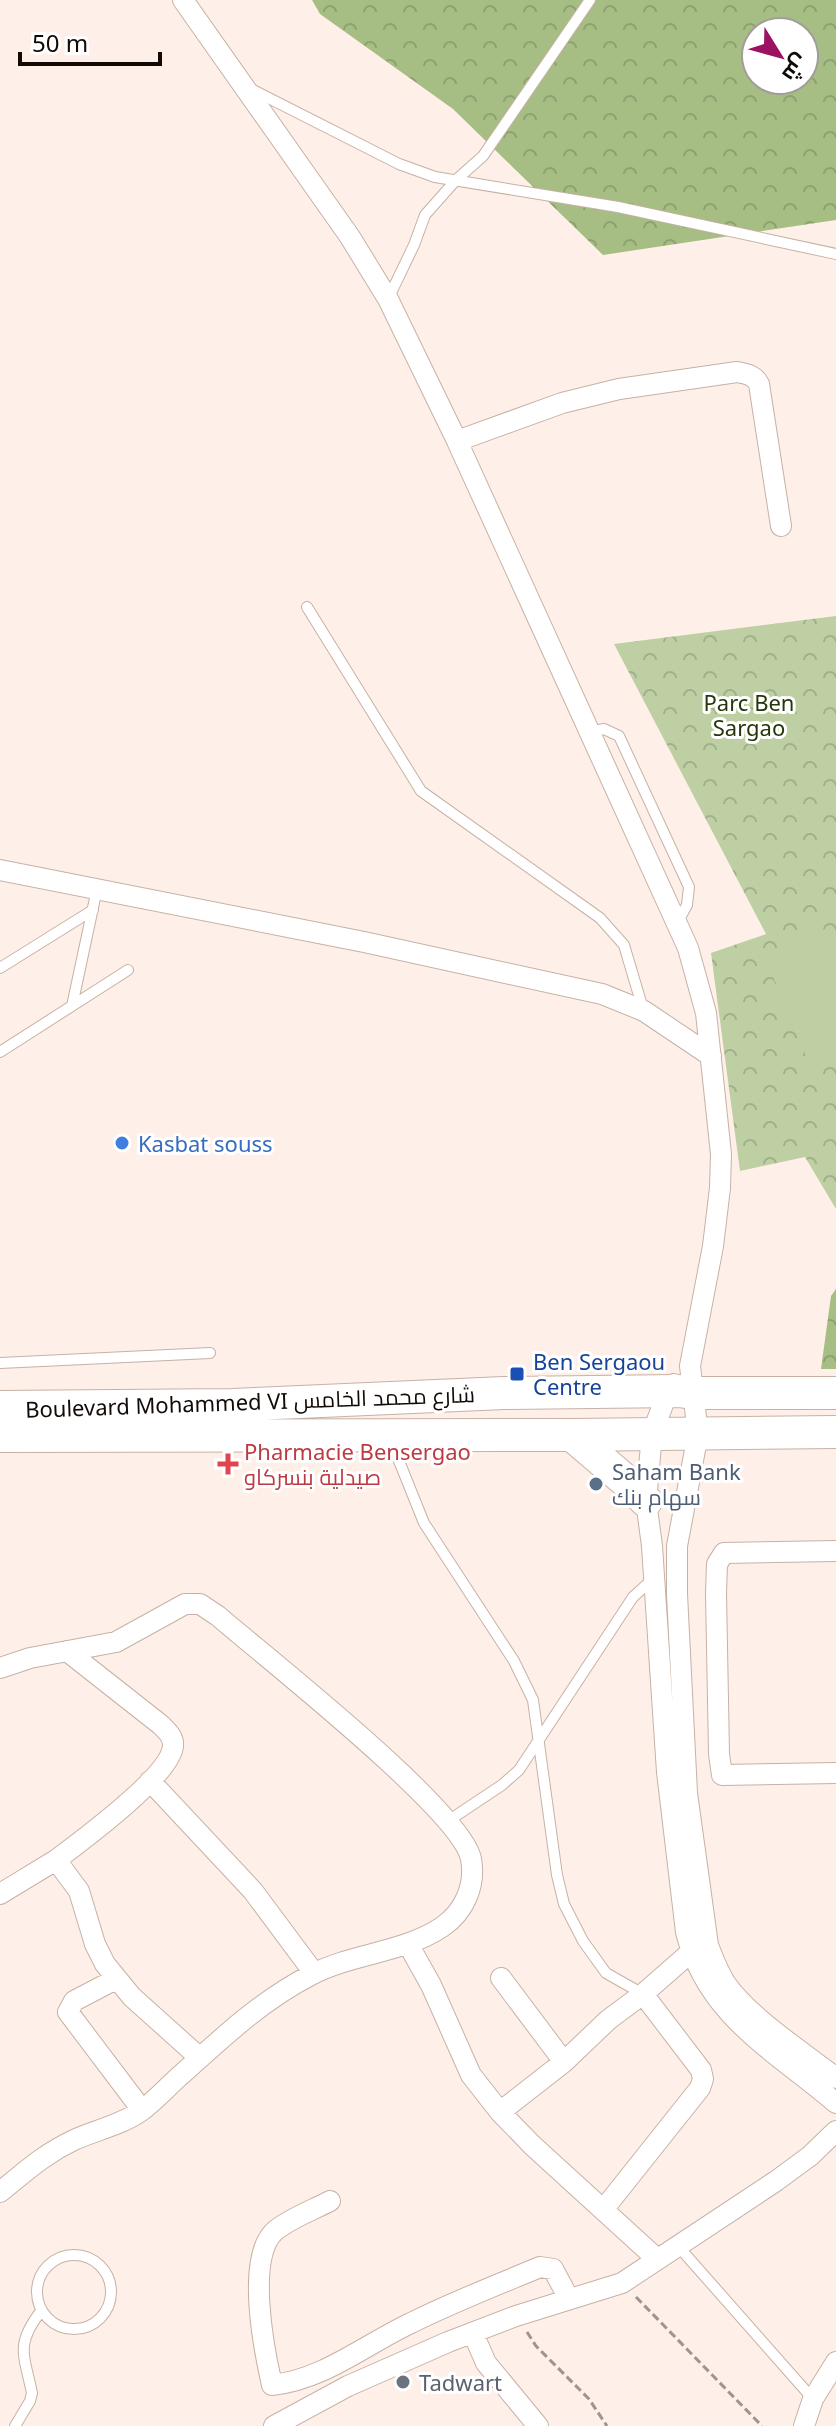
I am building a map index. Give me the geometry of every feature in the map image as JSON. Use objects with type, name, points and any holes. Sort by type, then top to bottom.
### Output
[{"type":"main road","name":"Boulevard Mohammed VI شارع محمد الخامس","points":[[0,1407],[232,1405],[684,1383],[836,1393]]},
{"type":"main road","name":"Boulevard Mohammed VI شارع محمد الخامس","points":[[0,1436],[836,1432]]},
{"type":"main road","points":[[572,1435],[646,1501]]},
{"type":"street","points":[[183,0],[350,237],[388,299],[457,441],[688,948],[703,996],[721,1154],[720,1188],[713,1246],[684,1383],[652,1434],[646,1501],[667,1772],[691,1952],[708,1987],[730,2014],[836,2103]]},
{"type":"street","points":[[457,441],[562,403],[619,389],[737,372],[747,374],[756,378],[759,384],[781,526]]},
{"type":"street","points":[[0,870],[364,942],[602,994],[644,1011],[711,1056]]},
{"type":"street","points":[[684,1383],[698,1434],[677,1546],[677,1594],[686,1777],[708,1945],[727,1986],[836,2078]]},
{"type":"street","points":[[722,1775],[719,1754],[717,1564],[724,1553],[836,1551]]},
{"type":"street","points":[[0,1668],[116,1642],[174,1608],[193,1602],[200,1604],[343,1721],[448,1821],[466,1845],[471,1859],[470,1889],[465,1903],[441,1927],[408,1944],[314,1973],[265,2003],[142,2110],[73,2141],[36,2161],[2,2185]]},
{"type":"street","points":[[0,1894],[56,1860],[117,1813],[150,1781],[169,1758],[174,1746],[170,1734],[161,1725],[67,1651]]},
{"type":"street","points":[[686,1777],[836,1773]]},
{"type":"street","points":[[150,1781],[253,1891],[314,1973]]},
{"type":"street","points":[[56,1860],[79,1891],[95,1944],[105,1964],[151,2015],[200,2058]]},
{"type":"street","points":[[408,1944],[431,1985],[471,2075],[500,2112],[657,2259]]},
{"type":"street","points":[[500,2112],[564,2062],[608,2020],[691,1952]]},
{"type":"street","points":[[501,1978],[564,2062]]},
{"type":"street","points":[[116,1979],[74,2001],[68,2012],[142,2110]]},
{"type":"street","points":[[603,2210],[700,2088],[703,2079],[701,2070],[643,1994]]},
{"type":"street","points":[[330,2201],[276,2230],[266,2242],[262,2254],[261,2318],[278,2423],[348,2386],[473,2333],[516,2316],[622,2283],[810,2156],[836,2131]]},
{"type":"street","points":[[272,2385],[303,2378],[367,2349],[409,2323],[540,2267],[553,2269],[569,2299]]},
{"type":"street","points":[[473,2333],[486,2363],[538,2426]]},
{"type":"street","points":[[804,2426],[813,2399],[836,2362]]},
{"type":"lane","points":[[580,18],[582,0]]},
{"type":"lane","points":[[388,299],[425,215],[456,180],[483,156],[590,0]]},
{"type":"lane","points":[[244,85],[399,164],[435,177],[618,207],[836,254]]},
{"type":"lane","points":[[307,607],[421,791],[600,918],[624,945],[644,1011]]},
{"type":"lane","points":[[72,1006],[97,889]]},
{"type":"lane","points":[[0,968],[93,910]]},
{"type":"lane","points":[[0,1052],[128,970]]},
{"type":"lane","points":[[0,1363],[210,1353]]},
{"type":"lane","points":[[389,1436],[424,1523],[514,1661],[533,1700],[557,1875],[564,1904],[583,1941],[606,1973],[643,1994]]},
{"type":"lane","points":[[448,1821],[519,1770],[633,1597],[653,1579]]},
{"type":"lane","points":[[678,2246],[813,2399]]},
{"type":"lane","points":[[70,2255],[91,2259],[106,2273],[111,2294],[109,2304],[104,2314],[88,2327],[78,2330],[57,2326],[41,2311],[37,2301],[38,2280],[43,2271],[60,2257],[70,2255]]},
{"type":"lane","points":[[15,2426],[32,2393],[23,2341],[41,2311]]},
{"type":"path","points":[[622,2283],[762,2426]]},
{"type":"path","points":[[516,2316],[536,2346],[589,2399],[607,2426]]},
{"type":"green space","points":[[312,0],[836,0],[836,220],[603,255],[453,109],[320,14]]},
{"type":"green space","name":"Parc Ben Sargao","points":[[836,616],[836,1209],[805,1157],[740,1171],[711,953],[766,934],[614,644]]},
{"type":"green space","points":[[825,929],[836,955],[836,1058],[811,1068],[764,955]]},
{"type":"green space","points":[[836,1289],[836,1369],[821,1369],[831,1296]]},
{"type":"place","name":"Kasbat souss","points":[[122,1143]]},
{"type":"place","name":"Ben Sergaou Centre","points":[[517,1374]]},
{"type":"place","name":"Pharmacie Bensergao صيدلية بنسركاو","points":[[228,1464]]},
{"type":"place","name":"Saham Bank سهام بنك","points":[[596,1484]]},
{"type":"place","name":"Tadwart","points":[[403,2382]]}]
